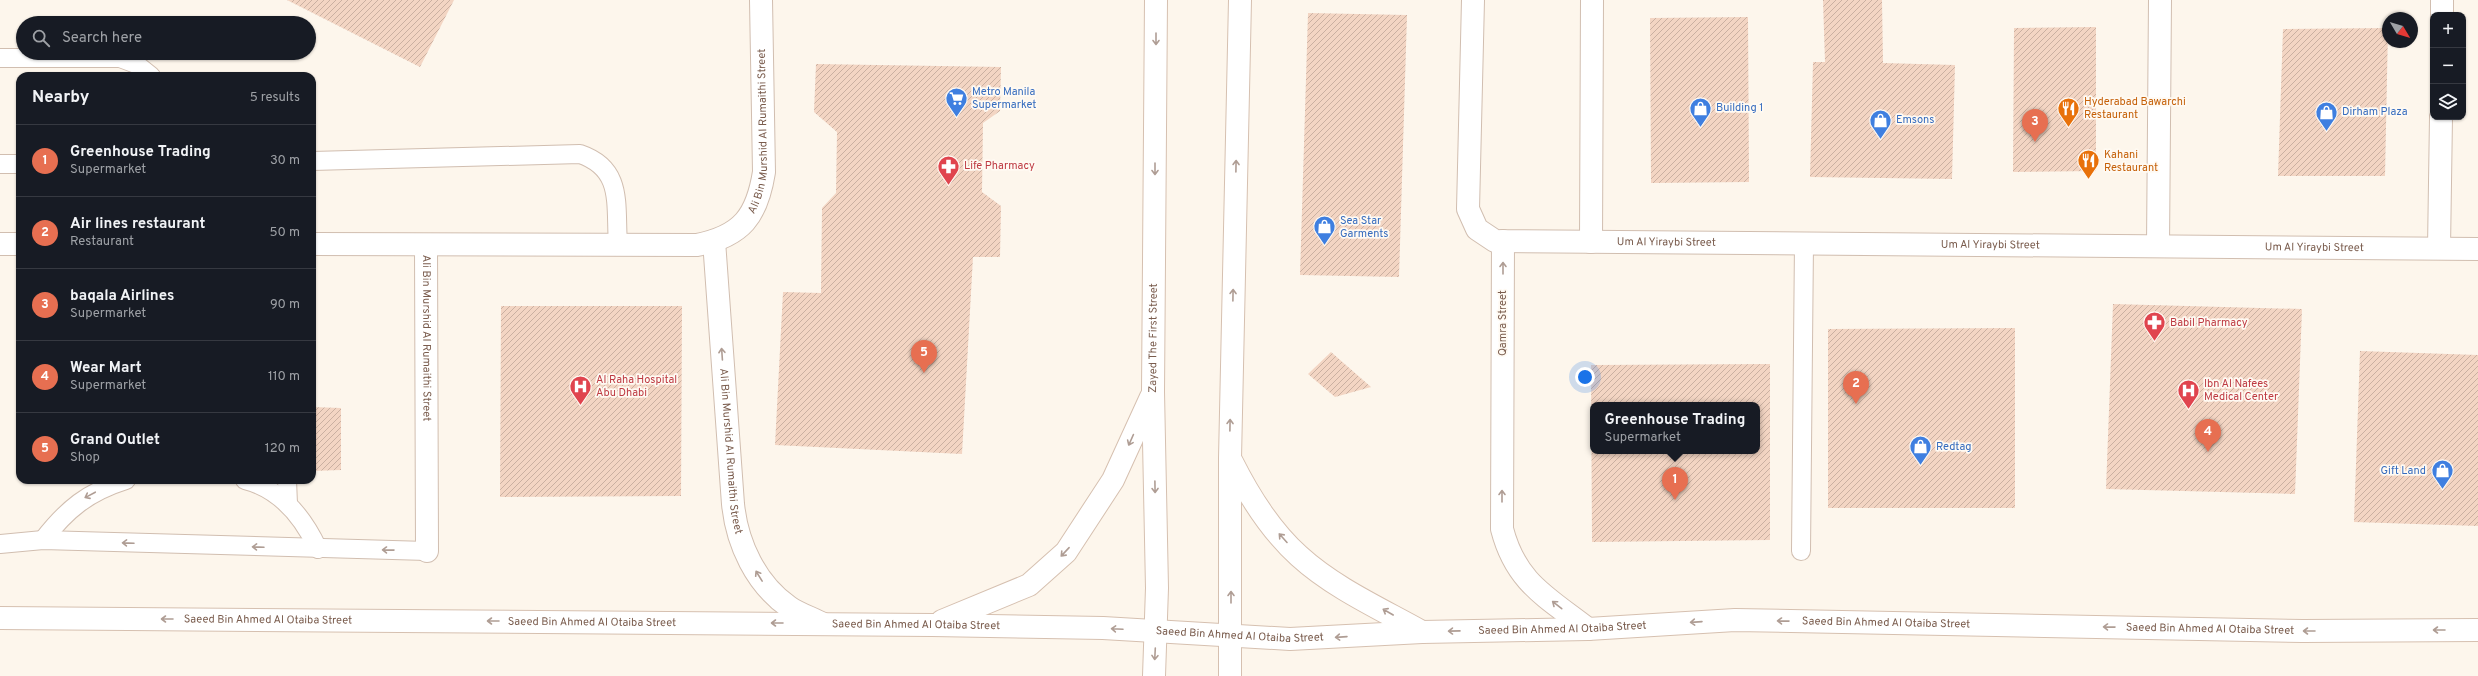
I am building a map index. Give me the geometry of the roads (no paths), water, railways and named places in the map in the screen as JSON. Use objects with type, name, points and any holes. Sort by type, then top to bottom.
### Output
[{"type":"main road","name":"Ali Bin Murshid Al Rumaithi Street","points":[[316,244],[697,245],[714,241],[729,235],[742,225],[753,212],[762,186],[764,172],[761,0]]},
{"type":"main road","name":"Zayed The First Street","points":[[1154,676],[1157,588],[1153,392],[1156,0]]},
{"type":"main road","points":[[1230,676],[1230,458],[1240,0]]},
{"type":"main road","points":[[1473,0],[1468,209],[1477,229],[1495,241],[1503,241]]},
{"type":"main road","points":[[1591,242],[1592,0]]},
{"type":"main road","points":[[2158,246],[2160,0]]},
{"type":"main road","points":[[2442,0],[2442,12]]},
{"type":"main road","points":[[2439,248],[2441,120]]},
{"type":"main road","name":"Ali Bin Murshid Al Rumaithi Street","points":[[714,241],[734,512],[738,535],[743,550],[762,582],[790,607],[823,624]]},
{"type":"main road","name":"Um Al Yiraybi Street","points":[[1503,241],[2478,249]]},
{"type":"main road","name":"Qamra Street","points":[[1503,241],[1502,529],[1508,551],[1518,571],[1534,588],[1588,629]]},
{"type":"main road","points":[[0,244],[16,244]]},
{"type":"main road","name":"Ali Bin Murshid Al Rumaithi Street","points":[[426,245],[427,551]]},
{"type":"main road","points":[[932,625],[1029,585],[1066,552],[1113,480],[1153,392]]},
{"type":"main road","points":[[1230,458],[1247,493],[1259,510],[1299,556],[1341,586],[1422,632]]},
{"type":"main road","name":"Saeed Bin Ahmed Al Otaiba Street","points":[[0,618],[932,625],[1156,631],[1230,636],[1319,639],[1422,632],[1588,629],[1734,620],[2303,631],[2478,630]]},
{"type":"lane","points":[[0,58],[16,58]]},
{"type":"lane","points":[[125,60],[136,64],[146,72]]},
{"type":"lane","points":[[316,161],[580,154],[602,164],[614,185],[618,244]]},
{"type":"lane","points":[[0,164],[16,164]]},
{"type":"lane","points":[[1801,551],[1804,243]]},
{"type":"lane","points":[[43,540],[61,518],[83,499],[107,484]]},
{"type":"lane","points":[[254,484],[274,493],[288,504],[308,527],[318,549]]},
{"type":"lane","points":[[287,484],[288,504]]},
{"type":"lane","points":[[0,544],[43,540],[427,551]]},
{"type":"place","name":"Metro Manila Supermarket","points":[[957,118]]},
{"type":"place","name":"Building 1","points":[[1700,128]]},
{"type":"place","name":"Hyderabad Bawarchi Restaurant","points":[[2068,128]]},
{"type":"place","name":"Dirham Plaza","points":[[2326,132]]},
{"type":"place","name":"Emsons","points":[[1881,140]]},
{"type":"place","name":"baqala Airlines","points":[[2035,142]]},
{"type":"place","name":"Kahani Restaurant","points":[[2088,180]]},
{"type":"place","name":"Life Pharmacy","points":[[949,186]]},
{"type":"place","name":"Sea Star Garments","points":[[1324,246]]},
{"type":"place","name":"Babil Pharmacy","points":[[2155,342]]},
{"type":"place","name":"Grand Outlet","points":[[924,373]]},
{"type":"place","name":"Air lines restaurant","points":[[1856,404]]},
{"type":"place","name":"Al Raha Hospital Abu Dhabi","points":[[580,406]]},
{"type":"place","name":"Ibn Al Nafees Medical Center","points":[[2188,410]]},
{"type":"place","name":"Wear Mart","points":[[2208,452]]},
{"type":"place","name":"Redtag","points":[[1921,466]]},
{"type":"place","name":"Gift Land","points":[[2442,490]]},
{"type":"place","name":"Greenhouse Trading","points":[[1675,500]]}]
